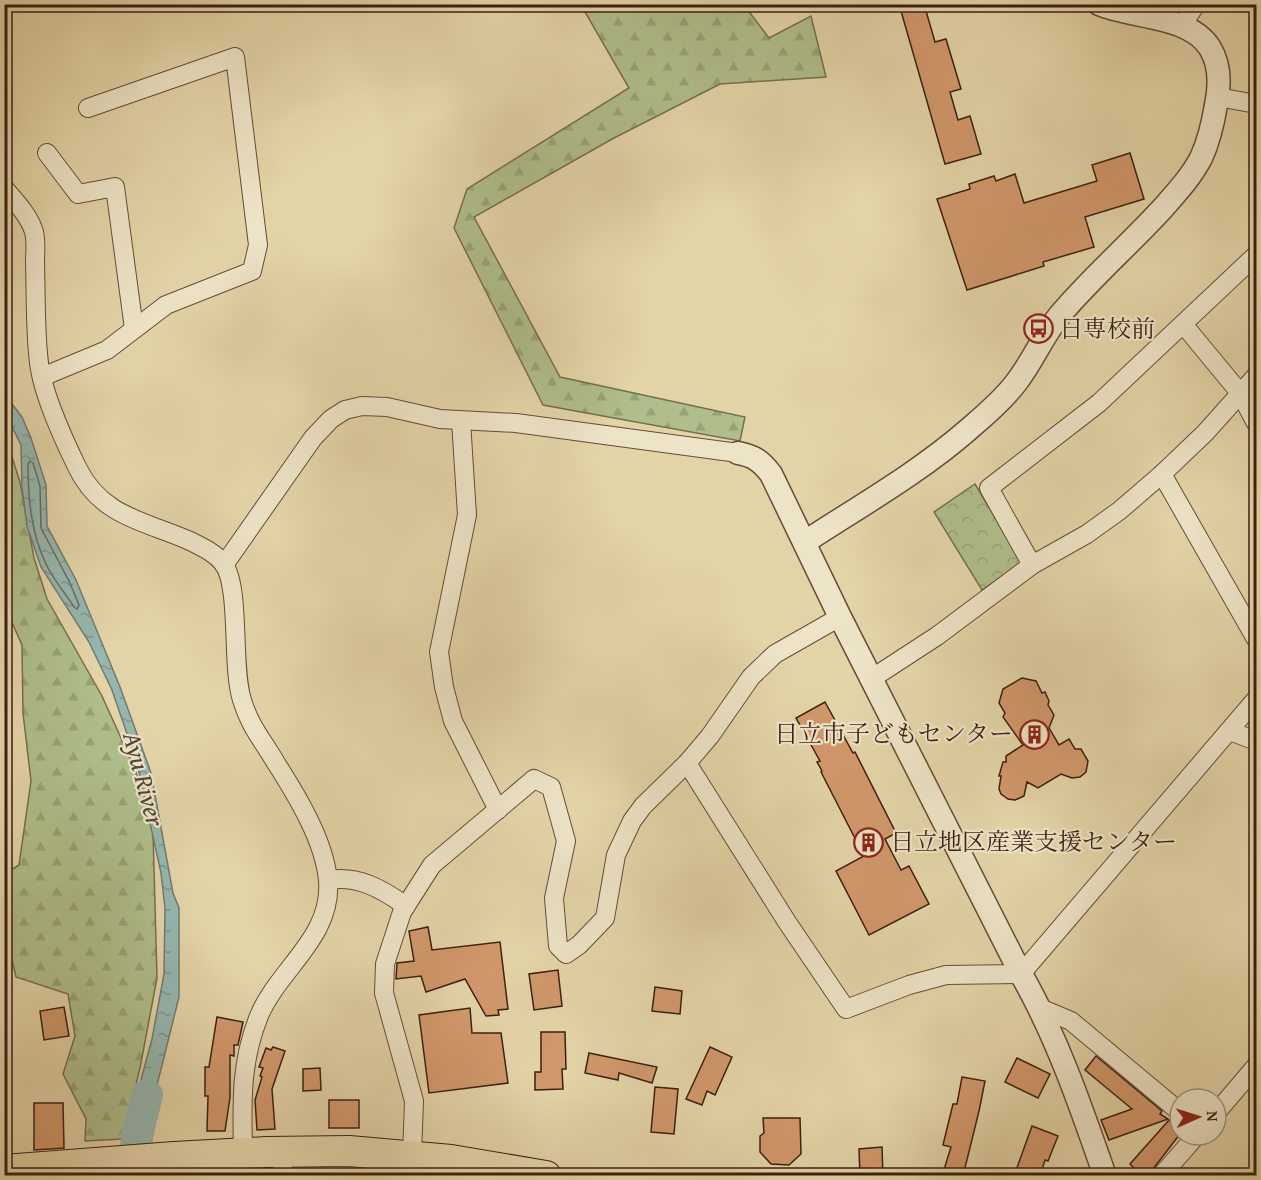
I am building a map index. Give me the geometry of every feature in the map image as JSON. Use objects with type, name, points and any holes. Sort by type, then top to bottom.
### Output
[{"type":"highway","points":[[4,1170],[243,1153],[283,1164],[349,1151],[411,1166],[477,1163],[546,1176]]},
{"type":"street","points":[[805,542],[909,474],[967,431],[1001,400],[1016,383],[1058,317],[1185,183],[1202,156],[1212,129],[1218,97],[1219,76],[1216,61],[1209,46],[1196,34],[1182,26],[1123,7],[1099,4]]},
{"type":"street","points":[[1182,26],[1196,4]]},
{"type":"street","points":[[42,377],[107,350],[166,305],[252,271],[258,245],[235,57],[88,108]]},
{"type":"street","points":[[1218,97],[1257,104]]},
{"type":"street","points":[[47,153],[78,194],[115,187],[134,329]]},
{"type":"street","points":[[4,188],[34,229],[37,328],[42,377],[45,391],[77,467],[85,483],[109,507],[128,518],[201,546],[217,556],[224,565],[229,574],[232,592],[240,696],[250,725],[276,763],[318,841],[324,860],[328,879],[328,897],[322,920],[311,942],[273,989],[260,1015],[250,1046],[242,1081],[243,1153]]},
{"type":"street","points":[[1032,565],[988,488],[1098,403],[1257,255]]},
{"type":"street","points":[[1183,324],[1240,393],[1257,423]]},
{"type":"street","points":[[871,679],[937,636],[1032,565],[1087,534],[1119,511],[1205,433],[1257,376]]},
{"type":"street","points":[[224,565],[313,438],[331,419],[345,410],[362,406],[387,407],[440,419],[516,423],[753,456],[763,463],[771,474],[840,618],[1040,1008],[1068,1075],[1105,1176]]},
{"type":"street","points":[[461,421],[468,514],[439,652],[444,687],[453,721],[498,810]]},
{"type":"street","points":[[1162,474],[1257,639]]},
{"type":"street","points":[[411,1166],[414,1101],[384,993],[386,964],[402,912],[432,865],[534,779],[550,787],[566,841],[554,898],[558,946],[566,954],[579,945],[605,918],[616,855],[632,821],[643,806],[687,763],[710,736],[751,677],[775,654],[840,618]]},
{"type":"street","points":[[687,763],[787,922],[846,1009],[909,985],[946,975],[1021,974],[1257,699]]},
{"type":"street","points":[[1230,731],[1257,741]]},
{"type":"street","points":[[328,879],[341,877],[361,881],[384,890],[406,906]]},
{"type":"street","points":[[1040,1008],[1071,1021],[1168,1102]]},
{"type":"street","points":[[1228,1099],[1257,1066]]},
{"type":"street","points":[[1161,1176],[1186,1147]]},
{"type":"green space","points":[[581,5],[744,5],[769,38],[811,16],[826,77],[720,84],[614,138],[474,217],[560,377],[745,417],[740,441],[543,405],[454,228],[467,189],[629,88]]},
{"type":"green space","points":[[5,444],[20,482],[34,558],[47,599],[102,696],[135,769],[153,833],[157,978],[140,1068],[123,1139],[85,1141],[86,1119],[63,1074],[75,1036],[68,994],[16,977],[5,931],[5,874],[19,865],[31,781],[23,713],[22,645],[5,607]]},
{"type":"green space","points":[[975,484],[1022,563],[982,590],[934,512]]},
{"type":"water","points":[[5,395],[22,417],[31,438],[46,485],[47,526],[76,580],[120,687],[151,773],[173,893],[179,908],[179,997],[144,1137],[125,1139],[152,1039],[164,974],[165,908],[161,873],[137,763],[112,690],[89,642],[41,567],[27,526],[22,487],[21,445],[5,416]]},
{"type":"building","points":[[924,4],[935,42],[946,39],[961,89],[950,92],[958,120],[970,116],[981,154],[945,164],[901,11]]},
{"type":"building","points":[[1130,153],[1144,199],[1085,217],[1094,247],[1043,262],[1044,266],[967,290],[937,199],[970,189],[969,184],[994,176],[996,181],[1015,174],[1024,203],[1097,181],[1092,165]]},
{"type":"building","name":"日立市子どもセンター","points":[[1022,678],[1036,681],[1042,693],[1045,692],[1049,701],[1048,705],[1054,715],[1049,728],[1059,745],[1069,739],[1075,749],[1081,749],[1088,761],[1086,772],[1080,777],[1072,778],[1061,774],[1038,788],[1027,782],[1024,796],[1015,800],[1008,799],[1001,794],[999,789],[1001,776],[999,776],[1003,762],[1006,762],[1006,756],[1023,745],[1003,717],[1005,713],[999,703],[1003,689]]},
{"type":"building","name":"日立地区産業支援センター","points":[[825,702],[853,753],[855,752],[896,833],[885,839],[901,870],[909,866],[929,904],[869,935],[836,871],[864,856],[821,772],[817,762],[820,761],[796,718]]},
{"type":"building","points":[[428,927],[432,950],[500,942],[508,1009],[498,1010],[499,1015],[486,1016],[465,979],[426,992],[421,976],[396,979],[397,963],[414,961],[409,931]]},
{"type":"building","points":[[558,970],[562,1006],[534,1010],[529,974]]},
{"type":"building","points":[[655,987],[682,991],[680,1014],[652,1011]]},
{"type":"building","points":[[64,1007],[69,1036],[44,1040],[40,1011]]},
{"type":"building","points":[[470,1008],[472,1033],[501,1033],[508,1083],[429,1093],[419,1015]]},
{"type":"building","points":[[217,1017],[243,1022],[238,1045],[234,1045],[234,1056],[230,1055],[230,1097],[225,1131],[207,1131],[208,1096],[205,1096],[205,1067],[209,1067]]},
{"type":"building","points":[[541,1032],[565,1032],[566,1069],[562,1069],[563,1089],[535,1090],[535,1072],[541,1072]]},
{"type":"building","points":[[273,1047],[285,1051],[272,1089],[275,1129],[257,1130],[255,1100],[263,1068],[259,1067],[266,1048],[271,1050]]},
{"type":"building","points":[[710,1047],[732,1057],[715,1095],[707,1091],[702,1105],[686,1099]]},
{"type":"building","points":[[589,1053],[657,1067],[652,1083],[619,1073],[618,1080],[585,1073]]},
{"type":"building","points":[[1096,1056],[1162,1111],[1160,1114],[1168,1119],[1109,1140],[1101,1120],[1132,1109],[1085,1070]]},
{"type":"building","points":[[1017,1058],[1050,1074],[1038,1098],[1005,1082]]},
{"type":"building","points":[[320,1068],[321,1090],[303,1091],[303,1069]]},
{"type":"building","points":[[962,1077],[985,1081],[979,1111],[963,1176],[942,1176],[951,1147],[943,1145],[953,1104],[957,1104]]},
{"type":"building","points":[[655,1087],[678,1089],[674,1134],[651,1132]]},
{"type":"building","points":[[329,1100],[359,1100],[359,1128],[329,1128]]},
{"type":"building","points":[[34,1103],[63,1103],[64,1148],[34,1150]]},
{"type":"building","points":[[763,1118],[800,1118],[801,1154],[789,1165],[771,1164],[760,1152],[760,1136],[764,1133]]},
{"type":"building","points":[[1168,1121],[1168,1147],[1170,1147],[1150,1175],[1142,1176],[1130,1164]]},
{"type":"building","points":[[1032,1126],[1058,1136],[1048,1161],[1045,1160],[1040,1176],[1014,1176]]},
{"type":"building","points":[[882,1147],[883,1176],[860,1176],[859,1149]]},
{"type":"waterway","name":"Ayu River","points":[[134,1176],[137,1136],[147,1095]]},
{"type":"place","name":"日専校前","points":[[1038,329]]},
{"type":"place","name":"日立市子どもセンター","points":[[1034,734]]},
{"type":"place","name":"日立地区産業支援センター","points":[[869,842]]}]
